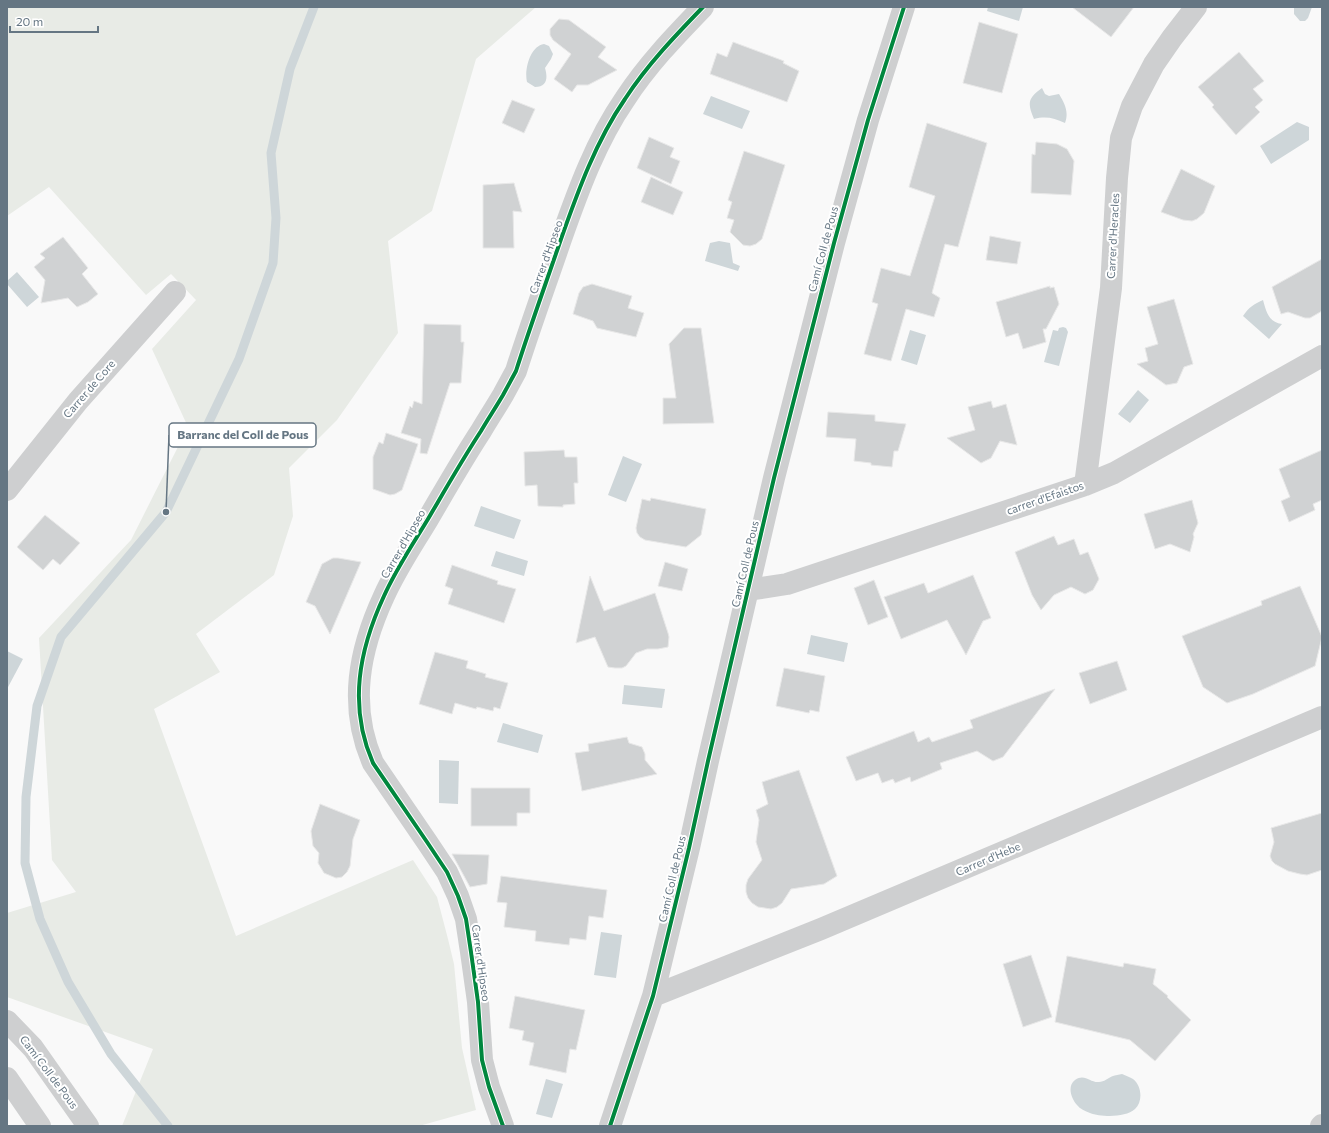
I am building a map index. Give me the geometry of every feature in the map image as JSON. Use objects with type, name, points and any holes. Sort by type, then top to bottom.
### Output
[{"type":"street","name":"Carrer d'Hipseo","points":[[503,1126],[489,1087],[482,1060],[478,1002],[466,919],[458,896],[446,872],[391,791],[373,763],[367,750],[359,712],[358,693],[360,672],[372,625],[384,595],[415,540],[496,407],[516,371],[576,198],[603,138],[624,99],[643,74],[678,33],[704,7]]},
{"type":"street","name":"Camí Coll de Pous","points":[[610,1126],[653,996],[801,367],[868,120],[904,7]]},
{"type":"street","name":"Carrer d'Heracles","points":[[1085,484],[1110,288],[1121,138],[1132,106],[1148,75],[1172,38],[1196,7]]},
{"type":"street","name":"Carrer de Core","points":[[7,490],[78,401],[175,292]]},
{"type":"street","name":"carrer d'Efaistos","points":[[748,590],[787,584],[1114,473],[1322,356]]},
{"type":"street","name":"Carrer d'Hebe","points":[[653,996],[821,929],[1322,717]]},
{"type":"street","name":"Camí Coll de Pous","points":[[7,1020],[33,1048],[88,1126]]},
{"type":"street","points":[[7,1078],[40,1126]]},
{"type":"shaded area","points":[[7,7],[536,7],[476,59],[432,211],[388,241],[398,333],[337,420],[289,468],[293,516],[274,575],[196,634],[220,672],[154,709],[236,936],[413,860],[437,897],[448,939],[454,964],[462,1048],[476,1110],[419,1126],[122,1126],[153,1049],[7,997],[7,913],[76,892],[52,860],[39,638],[131,540],[188,427],[152,349],[196,300],[171,274],[146,295],[49,187],[7,216]]},
{"type":"shaded area","points":[[988,7],[1023,7],[1019,21],[987,11]]},
{"type":"shaded area","points":[[1294,7],[1312,7],[1308,18],[1305,21],[1300,21],[1294,14]]},
{"type":"shaded area","points":[[544,44],[549,46],[553,54],[545,68],[546,81],[539,87],[535,87],[527,82],[527,65],[535,49]]},
{"type":"shaded area","points":[[1042,88],[1045,94],[1049,96],[1059,94],[1066,108],[1067,115],[1065,123],[1050,118],[1034,119],[1030,109],[1030,101],[1031,98]]},
{"type":"shaded area","points":[[711,96],[750,111],[742,129],[703,114]]},
{"type":"shaded area","points":[[1297,122],[1309,127],[1309,140],[1271,164],[1260,146]]},
{"type":"shaded area","points":[[719,241],[730,243],[733,263],[740,266],[738,271],[705,261],[710,243]]},
{"type":"shaded area","points":[[17,272],[39,297],[27,307],[7,284],[7,281]]},
{"type":"shaded area","points":[[1263,300],[1271,319],[1282,324],[1269,339],[1243,316],[1252,306]]},
{"type":"shaded area","points":[[1059,328],[1066,328],[1068,332],[1059,366],[1044,362],[1053,330],[1058,331]]},
{"type":"shaded area","points":[[910,330],[926,335],[917,365],[901,360]]},
{"type":"shaded area","points":[[1138,390],[1149,400],[1130,423],[1118,414]]},
{"type":"shaded area","points":[[623,456],[642,464],[626,502],[608,495]]},
{"type":"shaded area","points":[[481,506],[521,520],[514,539],[474,526]]},
{"type":"shaded area","points":[[496,551],[528,561],[524,576],[491,566]]},
{"type":"shaded area","points":[[811,635],[848,643],[844,662],[807,654]]},
{"type":"shaded area","points":[[7,651],[23,659],[7,689]]},
{"type":"shaded area","points":[[624,685],[665,689],[662,708],[622,704]]},
{"type":"shaded area","points":[[503,723],[543,735],[538,753],[497,742]]},
{"type":"shaded area","points":[[439,760],[459,761],[458,804],[439,803]]},
{"type":"shaded area","points":[[601,932],[622,935],[616,978],[594,975]]},
{"type":"shaded area","points":[[1122,1074],[1133,1079],[1140,1090],[1138,1106],[1131,1112],[1113,1116],[1095,1114],[1081,1109],[1073,1099],[1071,1085],[1075,1080],[1085,1078],[1099,1082]]},
{"type":"shaded area","points":[[546,1079],[563,1084],[552,1118],[536,1114]]},
{"type":"building","points":[[1072,7],[1134,7],[1111,37]]},
{"type":"building","points":[[559,19],[569,20],[606,47],[598,57],[617,70],[588,85],[577,85],[572,92],[554,79],[571,54],[553,40],[550,35],[550,29]]},
{"type":"building","points":[[979,22],[1018,34],[1002,93],[963,83]]},
{"type":"building","points":[[733,42],[784,61],[783,63],[799,71],[787,102],[710,74],[717,53],[727,57]]},
{"type":"building","points":[[1239,52],[1264,81],[1253,89],[1263,100],[1255,107],[1260,112],[1236,135],[1212,107],[1214,105],[1198,87]]},
{"type":"building","points":[[512,100],[535,109],[524,133],[502,123]]},
{"type":"building","points":[[927,123],[987,143],[958,247],[945,244],[932,293],[940,298],[934,317],[906,309],[891,361],[864,354],[878,304],[872,302],[881,268],[910,276],[935,196],[909,187]]},
{"type":"building","points":[[649,137],[674,148],[670,157],[680,161],[671,184],[637,168]]},
{"type":"building","points":[[1036,142],[1057,144],[1067,149],[1074,161],[1071,195],[1031,193],[1032,154],[1035,155]]},
{"type":"building","points":[[744,151],[785,165],[762,239],[756,244],[750,246],[743,245],[730,232],[734,220],[727,218],[732,202],[728,200]]},
{"type":"building","points":[[1181,169],[1215,186],[1204,213],[1192,221],[1183,220],[1161,212]]},
{"type":"building","points":[[651,177],[683,192],[673,215],[641,202]]},
{"type":"building","points":[[514,183],[522,212],[513,211],[514,248],[483,248],[483,185]]},
{"type":"building","points":[[990,236],[1021,242],[1017,264],[986,260]]},
{"type":"building","points":[[63,237],[88,268],[82,274],[98,294],[88,302],[77,307],[68,298],[41,303],[45,280],[34,267],[45,258],[40,254]]},
{"type":"building","points":[[1322,259],[1322,311],[1310,318],[1305,318],[1288,312],[1281,314],[1272,287]]},
{"type":"building","points":[[592,284],[632,296],[628,308],[644,313],[636,337],[597,328],[593,321],[573,314],[579,293],[583,287]]},
{"type":"building","points":[[1050,286],[1050,288],[1054,287],[1059,304],[1046,329],[1043,329],[1046,342],[1023,349],[1018,333],[1006,337],[996,302]]},
{"type":"building","points":[[1174,299],[1193,364],[1184,367],[1177,383],[1166,385],[1137,364],[1148,361],[1145,348],[1158,344],[1147,307]]},
{"type":"building","points":[[424,324],[461,325],[461,342],[464,342],[461,383],[450,383],[427,454],[420,453],[421,439],[401,433],[410,406],[412,408],[414,401],[422,404]]},
{"type":"building","points":[[684,328],[701,328],[714,423],[663,424],[663,398],[676,398],[669,344]]},
{"type":"building","points":[[991,401],[993,408],[1006,404],[1017,445],[1000,441],[991,458],[981,463],[947,438],[975,430],[968,407]]},
{"type":"building","points":[[828,412],[875,415],[875,421],[906,424],[898,451],[894,451],[892,467],[871,465],[871,463],[854,461],[856,439],[826,437]]},
{"type":"building","points":[[386,433],[418,444],[402,490],[390,495],[373,489],[373,457],[379,442],[383,444]]},
{"type":"building","points":[[564,450],[565,457],[577,457],[578,483],[574,483],[575,504],[563,505],[563,507],[538,506],[537,485],[525,486],[524,452]]},
{"type":"building","points":[[1322,450],[1322,500],[1313,504],[1315,510],[1289,522],[1281,501],[1290,497],[1279,469]]},
{"type":"building","points":[[651,498],[706,509],[701,535],[686,547],[645,540],[640,537],[636,528],[642,499],[650,501]]},
{"type":"building","points":[[1192,500],[1198,523],[1193,534],[1194,537],[1190,552],[1170,544],[1155,549],[1144,514]]},
{"type":"building","points":[[45,515],[80,543],[60,565],[53,559],[43,570],[17,547]]},
{"type":"building","points":[[1054,536],[1058,545],[1074,539],[1080,555],[1088,552],[1099,579],[1093,590],[1085,594],[1071,587],[1054,595],[1041,610],[1032,595],[1015,552]]},
{"type":"building","points":[[333,558],[361,562],[330,634],[315,606],[306,602],[322,564]]},
{"type":"building","points":[[665,562],[688,569],[682,591],[658,586]]},
{"type":"building","points":[[452,565],[498,581],[497,584],[516,589],[504,623],[448,604],[453,589],[445,586]]},
{"type":"building","points":[[973,575],[991,618],[983,621],[966,655],[947,620],[901,639],[884,597],[924,583],[928,593]]},
{"type":"building","points":[[590,576],[604,611],[655,593],[669,637],[668,647],[647,649],[636,653],[626,666],[622,668],[615,668],[608,667],[595,637],[576,643]]},
{"type":"building","points":[[874,580],[888,617],[868,625],[854,588]]},
{"type":"building","points":[[1300,586],[1322,637],[1315,666],[1253,694],[1227,703],[1203,687],[1182,636],[1262,605],[1261,601]]},
{"type":"building","points":[[435,652],[468,661],[466,668],[486,674],[485,677],[508,683],[500,709],[494,707],[493,711],[477,707],[476,709],[455,703],[452,714],[419,704]]},
{"type":"building","points":[[1117,661],[1127,690],[1090,704],[1079,673]]},
{"type":"building","points":[[784,668],[825,676],[819,712],[810,710],[809,713],[776,706]]},
{"type":"building","points":[[1055,689],[1003,757],[993,761],[977,751],[940,763],[942,769],[911,782],[910,777],[895,783],[893,779],[882,783],[878,773],[856,781],[846,757],[914,731],[918,742],[929,737],[932,742],[973,728],[970,720]]},
{"type":"building","points":[[627,737],[629,743],[642,747],[645,754],[645,760],[657,774],[582,791],[575,753],[589,751],[588,744]]},
{"type":"building","points":[[799,770],[837,876],[824,884],[791,889],[782,903],[777,907],[771,909],[758,907],[748,898],[746,885],[748,879],[762,860],[756,842],[759,820],[756,810],[768,804],[762,782]]},
{"type":"building","points":[[471,788],[530,788],[530,813],[517,813],[517,826],[471,826]]},
{"type":"building","points":[[320,804],[360,820],[353,839],[350,866],[342,877],[336,878],[324,873],[318,863],[319,853],[313,846],[311,831]]},
{"type":"building","points":[[1322,813],[1322,870],[1307,875],[1288,871],[1275,864],[1270,856],[1274,842],[1271,828]]},
{"type":"building","points":[[452,854],[489,855],[487,884],[470,887]]},
{"type":"building","points":[[501,876],[607,890],[603,918],[589,916],[586,940],[570,938],[569,945],[535,941],[536,931],[504,927],[507,903],[497,902]]},
{"type":"building","points":[[1031,955],[1052,1017],[1023,1027],[1003,964]]},
{"type":"building","points":[[1067,956],[1123,967],[1124,963],[1156,969],[1153,984],[1168,996],[1167,997],[1191,1020],[1155,1061],[1130,1040],[1055,1022]]},
{"type":"building","points":[[515,996],[585,1010],[576,1050],[570,1049],[566,1073],[529,1065],[534,1043],[522,1040],[524,1031],[509,1028]]},
{"type":"waterway","points":[[168,1126],[111,1054],[68,982],[40,919],[25,863],[26,797],[37,706],[61,637],[166,512],[239,359],[273,263],[276,218],[271,153],[290,69],[314,7]]},
{"type":"cycle path","points":[[503,1126],[489,1087],[482,1060],[478,1002],[466,919],[458,896],[447,872],[373,763],[365,742],[361,720],[359,699],[363,658],[375,616],[394,576],[516,371],[561,239],[596,149],[625,99],[643,74],[703,7]]},
{"type":"cycle path","points":[[610,1126],[653,996],[689,848],[774,478],[834,243],[868,120],[904,7]]},
{"type":"place","name":"Barranc del Coll de Pous","points":[[166,512]]}]
